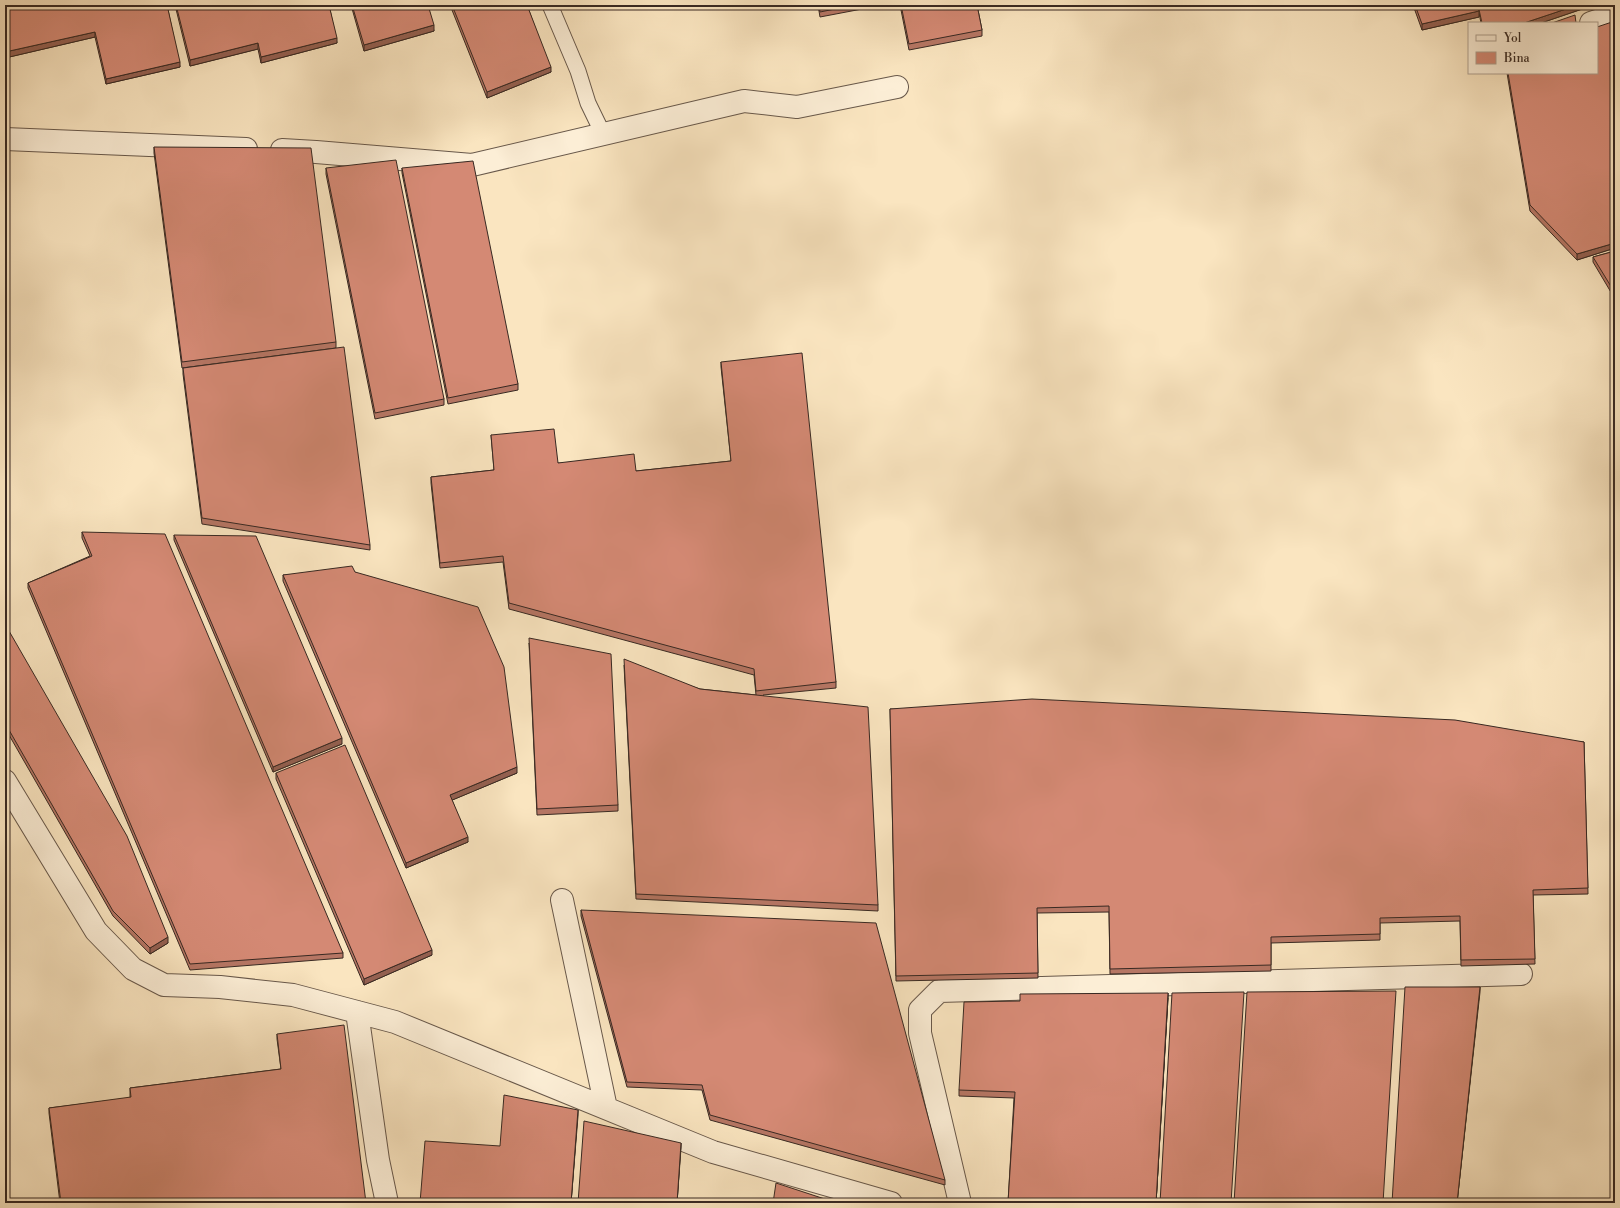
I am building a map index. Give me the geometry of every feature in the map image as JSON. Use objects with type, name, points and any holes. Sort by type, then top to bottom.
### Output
[{"type":"street","points":[[1595,22],[1615,15]]},
{"type":"street","points":[[5,139],[316,152],[472,165],[744,101],[797,107],[897,87]]},
{"type":"street","points":[[5,780],[96,931],[132,969],[164,985],[220,987],[293,995],[395,1022],[713,1152],[891,1203]]},
{"type":"street","points":[[562,900],[606,1108]]},
{"type":"street","points":[[960,1203],[920,1034],[920,1010],[939,991],[1521,974]]},
{"type":"street","points":[[357,1012],[378,1160],[387,1203]]},
{"type":"lane","points":[[550,5],[578,71],[588,103],[602,134]]},
{"type":"building","points":[[5,5],[167,5],[180,62],[106,79],[95,32],[5,52]]},
{"type":"building","points":[[176,5],[329,5],[337,38],[261,57],[258,43],[190,60]]},
{"type":"building","points":[[352,5],[428,5],[434,25],[364,45]]},
{"type":"building","points":[[452,5],[527,5],[551,67],[487,92]]},
{"type":"building","points":[[819,5],[855,5],[820,12]]},
{"type":"building","points":[[901,5],[977,5],[982,30],[909,44]]},
{"type":"building","points":[[1415,5],[1477,5],[1479,11],[1422,24]]},
{"type":"building","points":[[1478,5],[1578,5],[1527,22],[1482,22]]},
{"type":"building","points":[[1575,15],[1576,22],[1555,22]]},
{"type":"building","points":[[1615,21],[1615,243],[1577,254],[1530,205],[1508,74],[1598,74],[1598,27]]},
{"type":"building","points":[[154,147],[311,148],[336,342],[182,362]]},
{"type":"building","points":[[396,160],[444,399],[375,413],[326,168]]},
{"type":"building","points":[[473,161],[518,384],[448,398],[402,168]]},
{"type":"building","points":[[1615,251],[1615,293],[1593,257]]},
{"type":"building","points":[[344,347],[370,545],[202,518],[183,368]]},
{"type":"building","points":[[802,353],[836,682],[756,691],[754,669],[509,603],[503,556],[440,563],[431,477],[494,470],[491,435],[554,429],[558,463],[634,454],[636,471],[731,461],[721,362]]},
{"type":"building","points":[[82,532],[165,534],[343,953],[190,964],[28,583],[92,556]]},
{"type":"building","points":[[174,535],[256,536],[342,738],[273,767]]},
{"type":"building","points":[[352,566],[355,572],[478,607],[504,667],[517,767],[450,795],[468,837],[406,863],[283,575]]},
{"type":"building","points":[[5,624],[127,836],[168,937],[150,948],[113,911],[5,723]]},
{"type":"building","points":[[529,638],[611,654],[618,805],[537,809]]},
{"type":"building","points":[[624,659],[700,689],[868,707],[878,905],[636,894]]},
{"type":"building","points":[[1032,699],[1455,720],[1584,742],[1588,888],[1533,890],[1535,959],[1461,960],[1460,916],[1380,918],[1380,934],[1271,937],[1271,965],[1110,969],[1109,906],[1037,908],[1038,973],[896,976],[890,709]]},
{"type":"building","points":[[345,745],[432,950],[364,979],[276,773]]},
{"type":"building","points":[[581,910],[876,923],[945,1180],[710,1115],[702,1085],[627,1082]]},
{"type":"building","points":[[1405,987],[1480,987],[1457,1203],[1392,1203]]},
{"type":"building","points":[[1396,991],[1383,1203],[1234,1203],[1247,992]]},
{"type":"building","points":[[1244,992],[1231,1203],[1160,1203],[1172,993]]},
{"type":"building","points":[[1168,993],[1156,1203],[1008,1202],[1015,1092],[959,1090],[964,1002],[1020,1001],[1020,994]]},
{"type":"building","points":[[344,1025],[366,1203],[61,1203],[49,1108],[131,1097],[130,1088],[281,1069],[277,1034]]},
{"type":"building","points":[[504,1095],[578,1110],[571,1203],[420,1203],[425,1141],[500,1146]]},
{"type":"building","points":[[584,1121],[681,1143],[677,1203],[578,1203]]},
{"type":"building","points":[[776,1183],[837,1203],[773,1203]]}]
